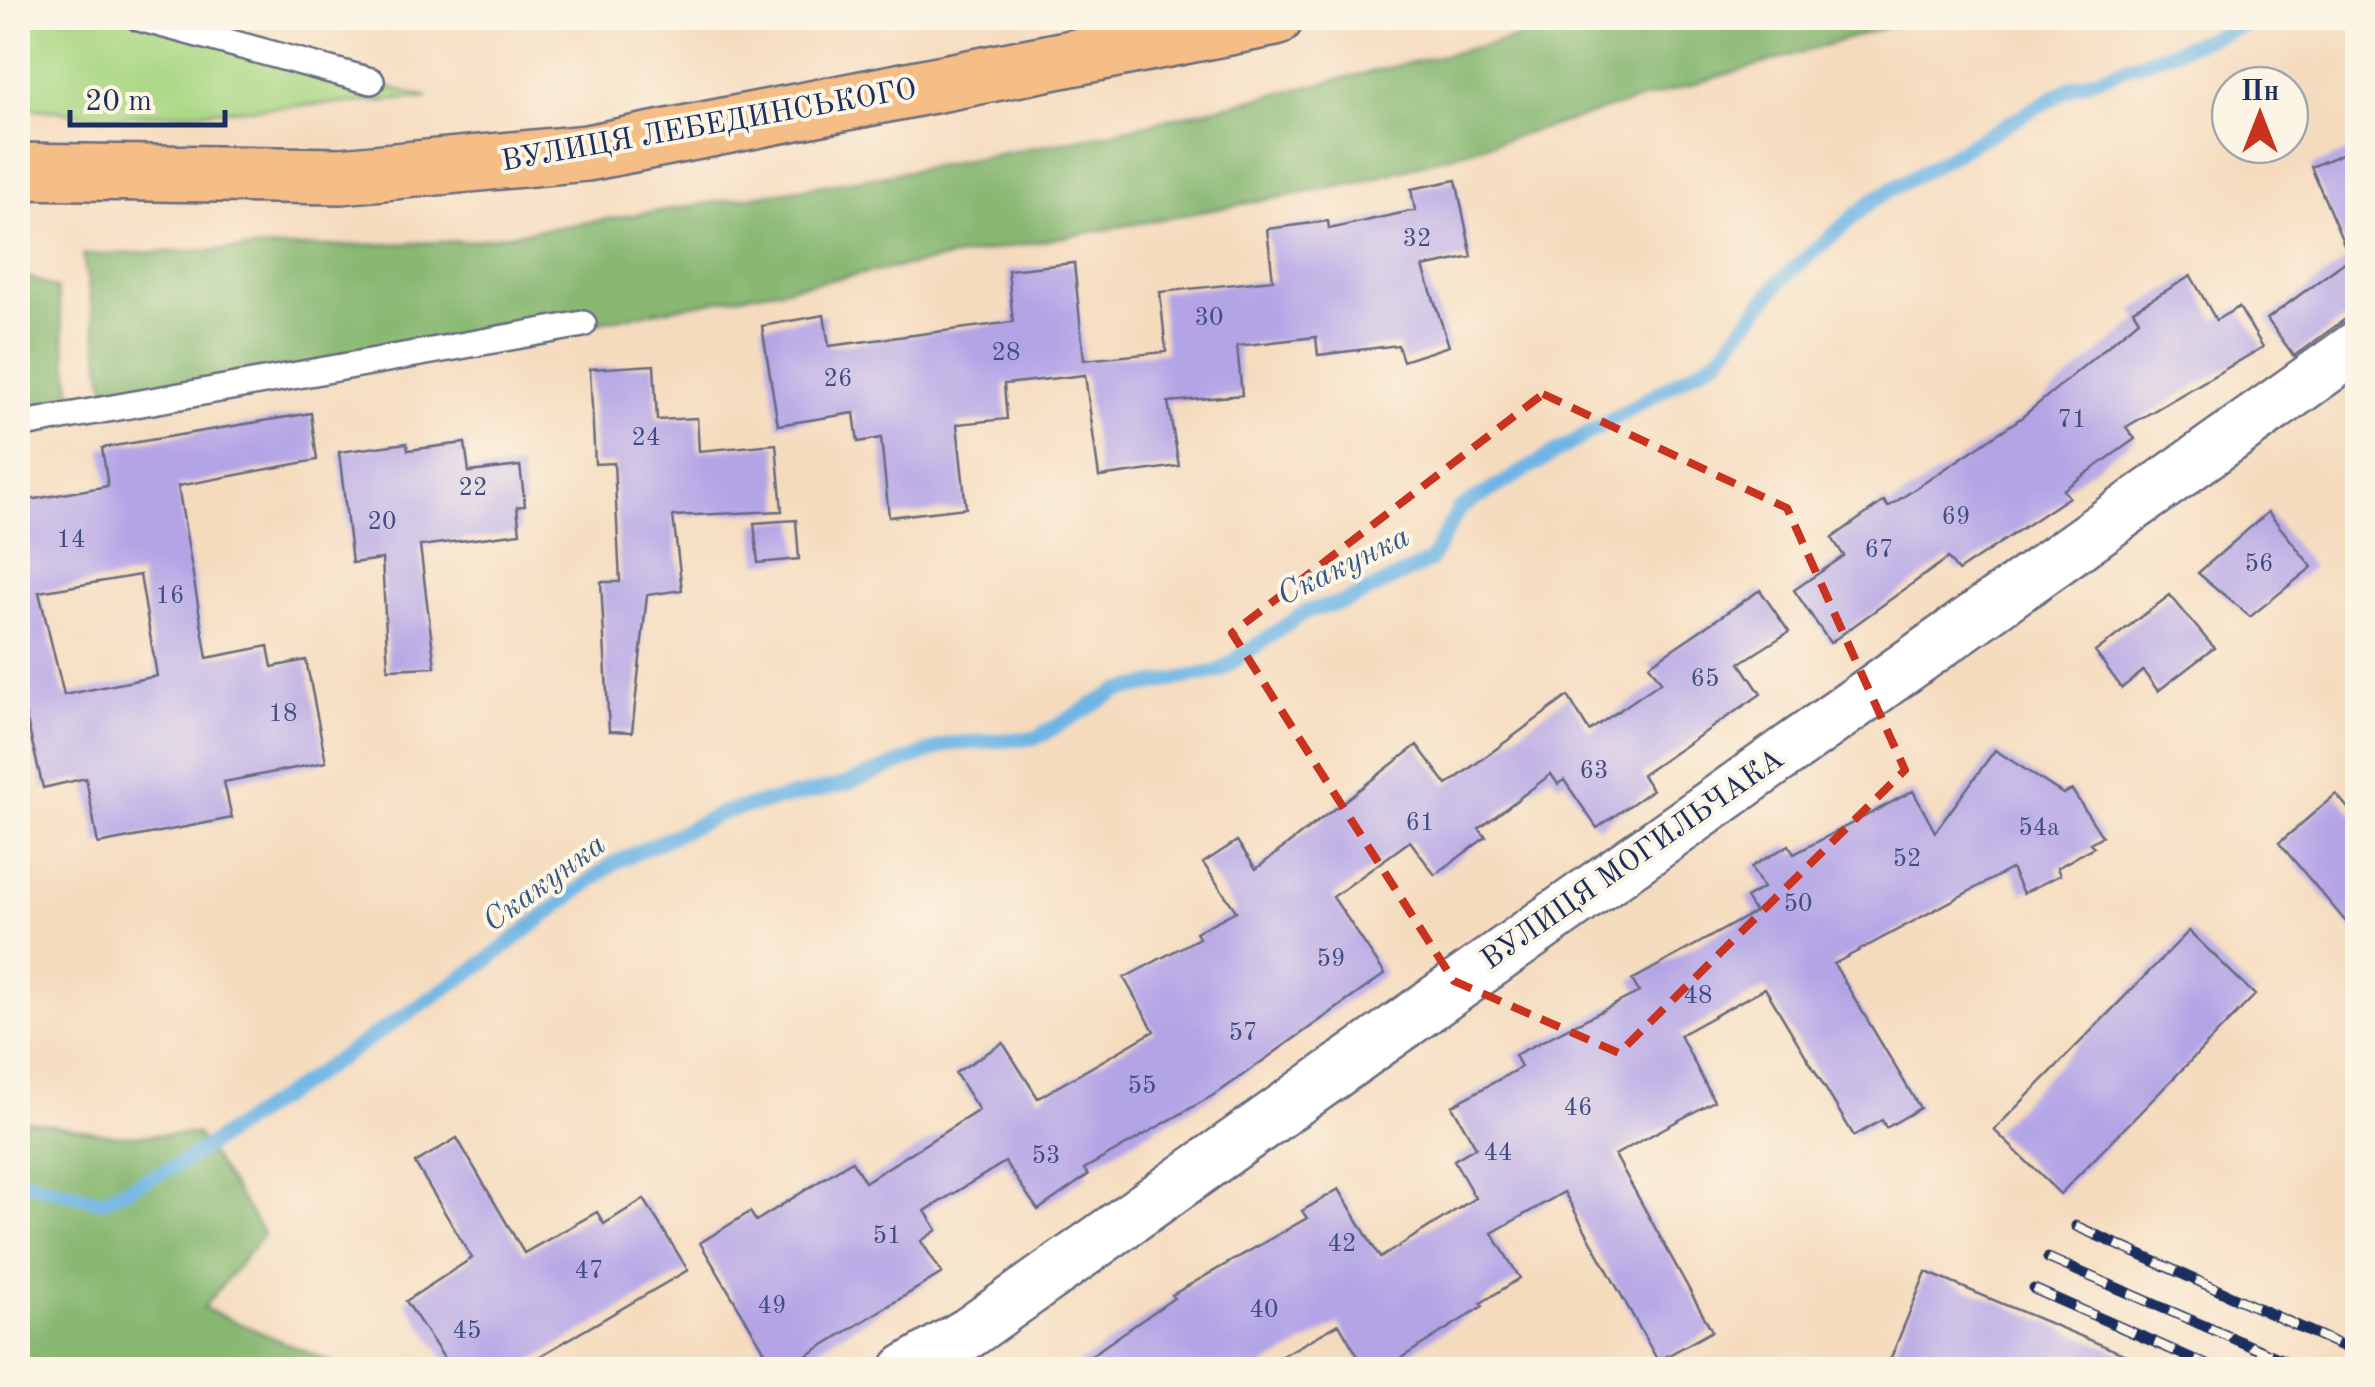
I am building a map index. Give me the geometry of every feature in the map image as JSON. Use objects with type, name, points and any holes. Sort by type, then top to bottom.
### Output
[{"type":"main road","name":"ВУЛИЦЯ ЛЕБЕДИНСЬКОГО","points":[[18,172],[340,176],[587,153],[1156,30],[1275,18]]},
{"type":"street","name":"ВУЛИЦЯ МОГИЛЬЧАКА","points":[[906,1370],[986,1321],[2358,346]]},
{"type":"lane","points":[[140,18],[370,81]]},
{"type":"lane","points":[[18,426],[583,324]]},
{"type":"highlighted area","points":[[1543,394],[1787,508],[1905,770],[1619,1053],[1454,981],[1232,633]]},
{"type":"green space","points":[[18,18],[138,18],[428,98],[110,117],[18,107]]},
{"type":"green space","points":[[1601,18],[1918,18],[1358,183],[109,412],[83,255],[469,241],[882,176],[1105,134]]},
{"type":"green space","points":[[18,273],[57,289],[75,417],[18,425]]},
{"type":"green space","points":[[18,1119],[118,1136],[197,1134],[264,1234],[203,1308],[347,1369],[18,1369]]},
{"type":"building","points":[[2358,147],[2358,310],[2294,356],[2267,319],[2350,258],[2311,167]]},
{"type":"building","points":[[1456,180],[1472,257],[1423,267],[1449,346],[1403,361],[1398,345],[1318,355],[1316,337],[1237,346],[1242,395],[1168,402],[1179,466],[1099,477],[1085,375],[1004,384],[1007,419],[957,424],[966,508],[889,517],[881,438],[858,442],[854,413],[778,425],[762,326],[824,315],[829,346],[1013,322],[1008,270],[1074,263],[1084,360],[1166,352],[1160,292],[1273,280],[1267,229],[1328,221],[1329,229],[1415,210],[1411,189]]},
{"type":"building","points":[[2191,276],[2216,320],[2239,307],[2263,347],[2126,427],[2135,439],[2063,490],[2069,497],[1958,571],[1948,558],[1830,643],[1794,590],[1844,556],[1832,538],[1884,501],[1888,507],[2021,418],[2139,320],[2133,310]]},
{"type":"building","points":[[654,365],[657,420],[697,418],[699,451],[776,444],[782,511],[673,516],[682,590],[647,595],[632,732],[609,731],[601,582],[620,582],[614,463],[595,464],[590,369]]},
{"type":"building","points":[[311,413],[317,460],[178,486],[207,658],[268,646],[272,667],[306,660],[326,762],[224,782],[232,818],[98,844],[86,778],[43,788],[18,683],[18,502],[108,486],[102,448]],"holes":[[[140,575],[157,676],[64,695],[39,592]]]},
{"type":"building","points":[[407,443],[408,450],[465,443],[469,472],[520,466],[525,505],[517,507],[520,533],[420,546],[435,667],[388,669],[382,559],[352,563],[339,452]]},
{"type":"building","points":[[2268,512],[2312,567],[2250,617],[2198,573]]},
{"type":"building","points":[[796,520],[799,559],[758,563],[754,523]]},
{"type":"building","points":[[1760,590],[1789,632],[1740,663],[1761,694],[1642,775],[1652,790],[1597,828],[1564,780],[1558,784],[1551,774],[1479,829],[1486,837],[1435,875],[1410,841],[1333,897],[1385,974],[1219,1092],[1084,1169],[1088,1175],[1038,1210],[1005,1162],[925,1211],[937,1230],[921,1241],[942,1273],[783,1370],[776,1370],[700,1243],[750,1212],[756,1221],[852,1161],[865,1182],[979,1110],[955,1073],[1003,1043],[1038,1098],[1154,1031],[1124,978],[1199,938],[1196,932],[1236,911],[1203,863],[1237,841],[1256,869],[1417,745],[1447,785],[1568,696],[1589,731],[1661,682],[1649,665]]},
{"type":"building","points":[[2170,595],[2214,648],[2158,691],[2143,671],[2122,688],[2095,652]]},
{"type":"building","points":[[1995,750],[2063,794],[2072,790],[2102,836],[2090,843],[2094,847],[2057,868],[2060,875],[2023,893],[2011,869],[1834,964],[1920,1108],[1886,1128],[1882,1120],[1854,1136],[1765,988],[1680,1035],[1714,1101],[1615,1155],[1712,1331],[1658,1361],[1564,1192],[1492,1233],[1520,1278],[1382,1370],[1366,1370],[1339,1324],[1257,1370],[1070,1370],[1174,1298],[1172,1295],[1307,1218],[1302,1211],[1339,1189],[1380,1258],[1475,1198],[1454,1160],[1476,1147],[1452,1106],[1521,1067],[1515,1055],[1639,992],[1632,980],[1755,912],[1746,898],[1763,888],[1751,867],[1789,845],[1794,854],[1913,791],[1935,832]]},
{"type":"building","points":[[2336,794],[2358,820],[2358,936],[2279,843]]},
{"type":"building","points":[[2189,931],[2255,995],[2060,1194],[1994,1130]]},
{"type":"building","points":[[457,1138],[524,1253],[597,1212],[604,1224],[644,1199],[688,1270],[516,1370],[452,1370],[406,1301],[472,1258],[415,1163]]},
{"type":"building","points":[[1926,1272],[2160,1369],[2160,1370],[1886,1370]]},
{"type":"waterway","name":"Скакунка","points":[[18,1180],[101,1201],[183,1162],[481,965],[614,863],[724,812],[843,785],[949,744],[1036,738],[1117,691],[1219,671],[1307,611],[1346,602],[1430,561],[1459,509],[1719,357],[1782,279],[1873,200],[2072,87],[2254,22]]},
{"type":"railway","points":[[2076,1226],[2358,1353]]},
{"type":"railway","points":[[2048,1258],[2306,1370]]},
{"type":"railway","points":[[2034,1289],[2218,1370]]},
{"type":"railway","points":[[18,1368],[23,1370]]}]
